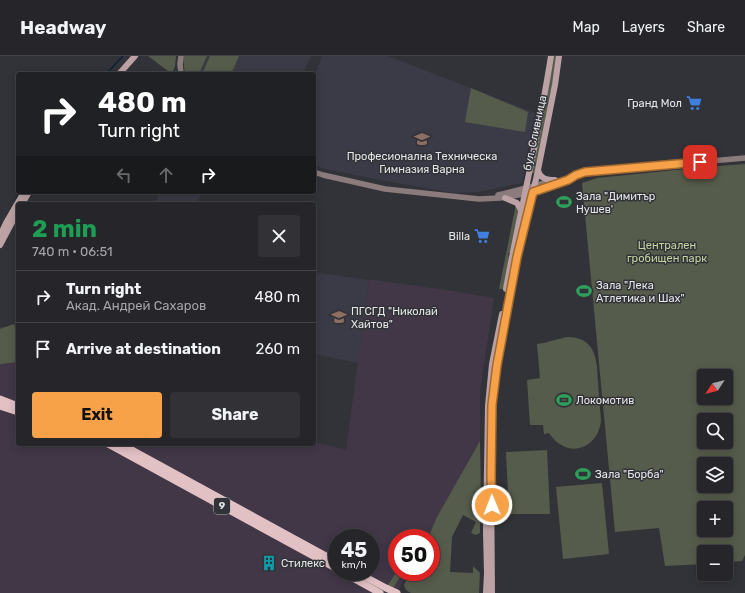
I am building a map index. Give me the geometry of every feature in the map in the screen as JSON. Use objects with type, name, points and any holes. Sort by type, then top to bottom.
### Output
[{"type":"main road","points":[[117,72],[131,56]]},
{"type":"main road","points":[[121,72],[135,56]]},
{"type":"main road","name":"бул. Сливница","points":[[486,593],[486,476],[489,392],[496,340],[521,210],[543,109],[551,56]]},
{"type":"main road","name":"бул. Сливница","points":[[492,593],[492,416],[497,365],[517,257],[534,188],[555,85],[559,56]]},
{"type":"main road","points":[[538,169],[542,178],[555,180]]},
{"type":"main road","points":[[504,198],[517,203],[521,210]]},
{"type":"main road","points":[[0,236],[16,206]]},
{"type":"main road","points":[[0,245],[16,215]]},
{"type":"main road","points":[[0,399],[16,405]]},
{"type":"main road","points":[[0,406],[16,411]]},
{"type":"main road","name":"9","points":[[112,446],[328,564]]},
{"type":"main road","name":"9","points":[[125,446],[328,557]]},
{"type":"main road","points":[[358,581],[380,593]]},
{"type":"main road","points":[[373,581],[397,593]]},
{"type":"street","points":[[180,56],[181,72]]},
{"type":"street","points":[[316,173],[385,188],[444,196],[484,199],[504,198],[555,180],[585,172],[745,158]]},
{"type":"street","points":[[534,188],[568,180],[576,175]]},
{"type":"street","points":[[484,199],[525,191]]},
{"type":"shaded area","points":[[207,56],[311,56],[304,72],[200,72]]},
{"type":"shaded area","name":"Професионална Техническа Гимназия Варна","points":[[322,56],[388,56],[535,113],[522,183],[478,192],[454,193],[325,169],[316,166],[316,72]]},
{"type":"shaded area","points":[[159,194],[201,194],[197,202],[156,202]]},
{"type":"shaded area","name":"ПГСГД \"Николай Хайтов\"","points":[[316,272],[369,280],[358,363],[316,354]]},
{"type":"shaded area","points":[[369,280],[447,290],[494,298],[480,391],[480,441],[432,529],[388,529],[388,581],[403,581],[397,593],[0,593],[0,327],[16,326],[16,446],[316,446],[316,442],[346,450]]},
{"type":"green space","points":[[148,56],[176,56],[173,72],[169,72]]},
{"type":"green space","points":[[184,56],[207,56],[200,72],[185,72]]},
{"type":"green space","points":[[210,56],[239,56],[232,72],[203,72]]},
{"type":"green space","points":[[551,56],[559,56],[537,175],[529,172]]},
{"type":"green space","points":[[471,88],[528,112],[525,132],[465,122]]},
{"type":"green space","name":"Централен гробищен парк","points":[[745,164],[745,555],[742,561],[733,562],[733,545],[697,545],[697,564],[665,566],[659,528],[615,532],[582,183],[597,178]]},
{"type":"green space","points":[[516,204],[520,207],[513,249],[508,254],[509,258],[504,289],[499,289]]},
{"type":"green space","points":[[14,324],[16,329],[16,362],[0,364],[0,329]]},
{"type":"green space","name":"Локомотив","points":[[569,337],[578,338],[585,342],[594,352],[597,367],[601,421],[594,439],[587,445],[572,449],[556,441],[549,433],[544,434],[543,425],[530,425],[527,380],[540,378],[537,344]]},
{"type":"green space","points":[[480,441],[481,497],[477,500],[477,515],[480,516],[480,533],[476,535],[471,533],[476,522],[463,515],[452,537],[450,572],[473,573],[473,566],[480,573],[479,593],[411,593],[406,590],[404,585],[406,581],[440,581],[440,529],[432,529],[437,517]]},
{"type":"green space","points":[[547,450],[550,514],[509,514],[506,452]]},
{"type":"green space","points":[[602,483],[609,554],[563,559],[556,487]]},
{"type":"green space","points":[[360,581],[373,581],[386,588],[383,593]]},
{"type":"green space","points":[[391,581],[398,581],[392,590],[386,588]]},
{"type":"waterway","points":[[108,72],[123,56]]},
{"type":"waterway","points":[[15,202],[19,194]]},
{"type":"place","name":"Гранд Мол","points":[[694,103]]},
{"type":"place","name":"Професионална Техническа Гимназия Варна","points":[[422,139]]},
{"type":"place","name":"Зала \"Димитър Нушев'","points":[[564,202]]},
{"type":"place","name":"Billa","points":[[482,236]]},
{"type":"place","name":"Зала \"Лека Атлетика и Шах\"","points":[[584,291]]},
{"type":"place","name":"ПГСГД \"Николай Хайтов\"","points":[[339,317]]},
{"type":"place","name":"Локомотив","points":[[564,400]]},
{"type":"place","name":"Зала \"Борба\"","points":[[583,474]]},
{"type":"place","name":"Стилекс","points":[[269,563]]},
{"type":"route","points":[[492,505],[492,405],[497,365],[517,257],[533,192],[568,180],[585,172],[700,162]]}]
